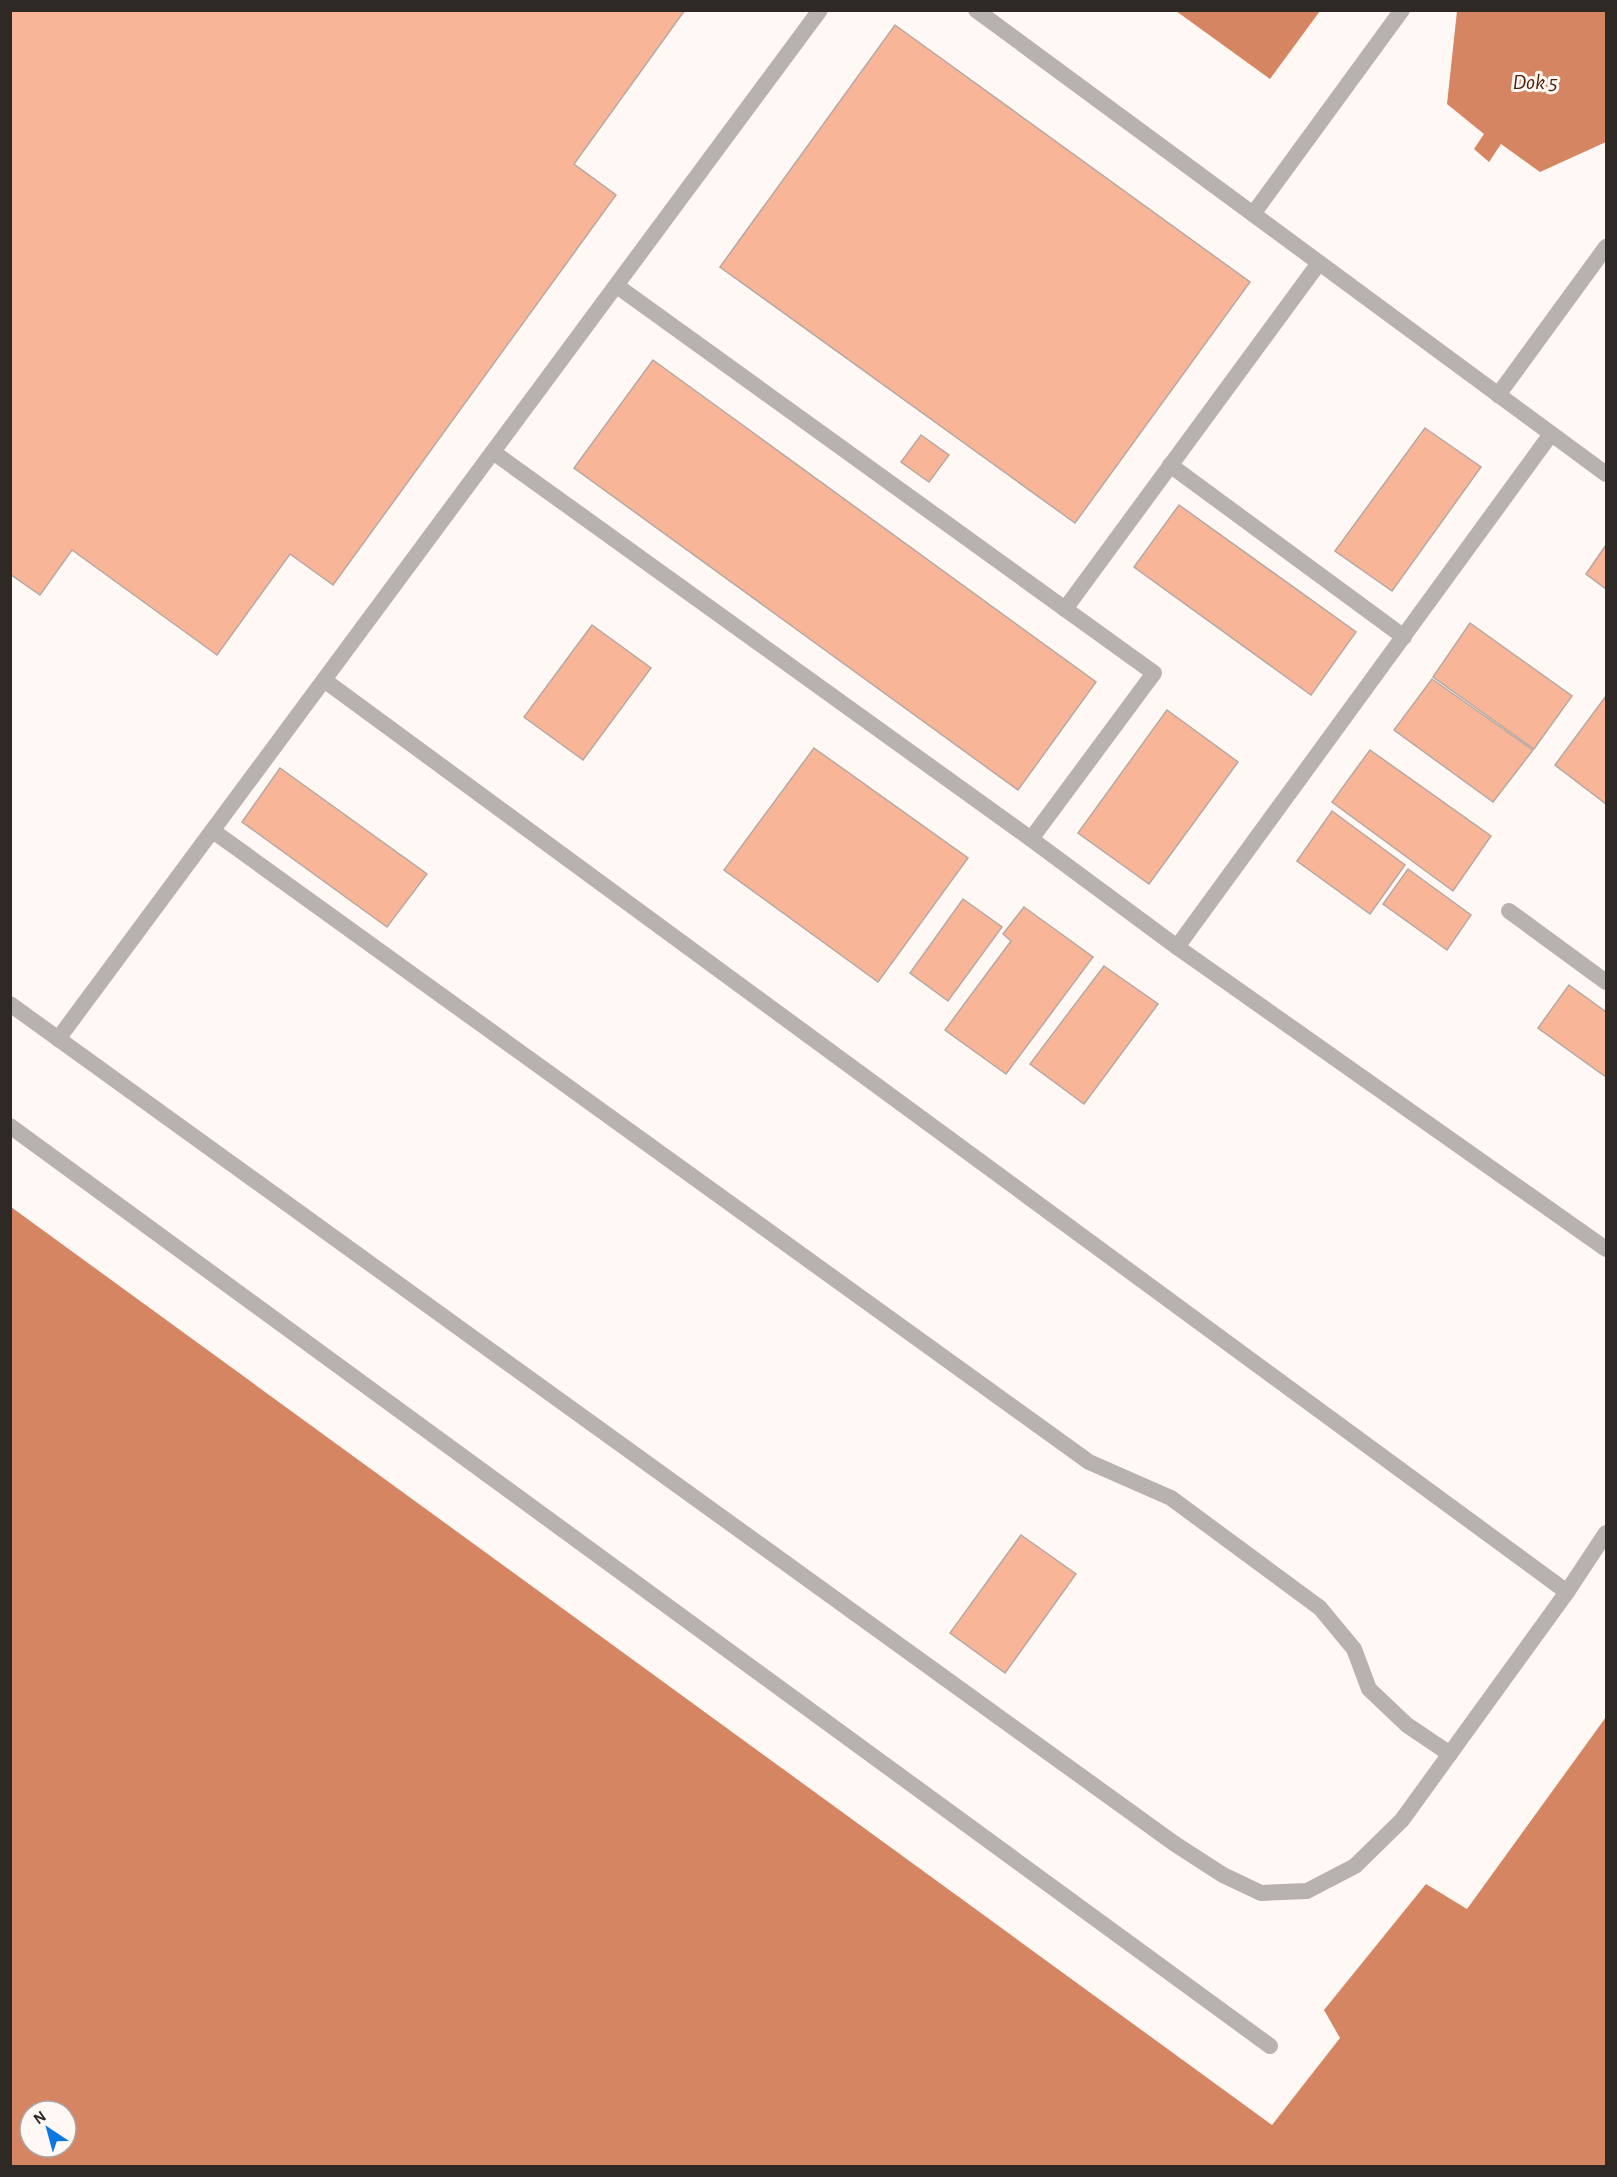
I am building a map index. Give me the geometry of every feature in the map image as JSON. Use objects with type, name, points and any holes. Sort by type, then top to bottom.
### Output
[{"type":"lane","points":[[58,1039],[820,10]]},
{"type":"lane","points":[[976,10],[1606,474]]},
{"type":"lane","points":[[1253,214],[1402,10]]},
{"type":"lane","points":[[1498,394],[1606,247]]},
{"type":"lane","points":[[1065,609],[1319,262]]},
{"type":"lane","points":[[617,286],[1154,673],[1031,839]]},
{"type":"lane","points":[[1177,947],[1551,434]]},
{"type":"lane","points":[[493,452],[1031,839],[1177,947],[1606,1249]]},
{"type":"lane","points":[[1170,465],[1404,637]]},
{"type":"lane","points":[[324,680],[1568,1592]]},
{"type":"lane","points":[[213,831],[1089,1462],[1171,1498],[1320,1608],[1354,1649],[1370,1689],[1407,1725],[1450,1754]]},
{"type":"lane","points":[[1509,911],[1606,982]]},
{"type":"lane","points":[[10,1004],[1125,1808],[1223,1875],[1262,1893],[1307,1891],[1355,1866],[1402,1820],[1568,1592],[1606,1533]]},
{"type":"lane","points":[[10,1126],[1270,2046]]},
{"type":"water","points":[[1176,11],[1320,11],[1270,79]]},
{"type":"water","name":"Dok 5","points":[[1457,11],[1606,11],[1606,142],[1540,172],[1501,144],[1489,162],[1474,149],[1484,134],[1447,104]]},
{"type":"water","points":[[11,1207],[1272,2125],[1340,2038],[1324,2010],[1426,1884],[1467,1909],[1606,1717],[1606,2166],[11,2166]]},
{"type":"building","points":[[10,10],[685,10],[574,164],[616,195],[333,585],[290,554],[217,655],[72,550],[40,595],[10,574]]},
{"type":"building","points":[[895,25],[1250,282],[1075,523],[720,267]]},
{"type":"building","points":[[653,360],[1096,682],[1018,790],[574,468]]},
{"type":"building","points":[[1425,428],[1481,467],[1392,591],[1335,551]]},
{"type":"building","points":[[921,435],[949,455],[929,482],[901,462]]},
{"type":"building","points":[[1179,505],[1356,632],[1311,695],[1134,567]]},
{"type":"building","points":[[1606,545],[1606,589],[1586,574]]},
{"type":"building","points":[[1470,623],[1572,696],[1534,749],[1433,677]]},
{"type":"building","points":[[592,625],[651,668],[583,760],[524,717]]},
{"type":"building","points":[[1432,679],[1533,750],[1493,802],[1394,730]]},
{"type":"building","points":[[1606,696],[1606,804],[1555,765]]},
{"type":"building","points":[[1167,710],[1238,762],[1149,884],[1078,833]]},
{"type":"building","points":[[814,748],[968,858],[878,982],[724,870]]},
{"type":"building","points":[[1370,750],[1491,836],[1453,891],[1332,802]]},
{"type":"building","points":[[280,768],[427,874],[387,927],[242,822]]},
{"type":"building","points":[[1332,811],[1405,865],[1370,914],[1297,861]]},
{"type":"building","points":[[1408,869],[1471,915],[1447,950],[1383,904]]},
{"type":"building","points":[[963,899],[1002,927],[948,1001],[910,973]]},
{"type":"building","points":[[1024,907],[1093,957],[1006,1074],[945,1030],[1011,941],[1003,934]]},
{"type":"building","points":[[1104,966],[1158,1004],[1084,1104],[1030,1064]]},
{"type":"building","points":[[1569,985],[1606,1012],[1606,1077],[1538,1028]]},
{"type":"building","points":[[1021,1535],[1076,1574],[1005,1673],[950,1633]]}]
